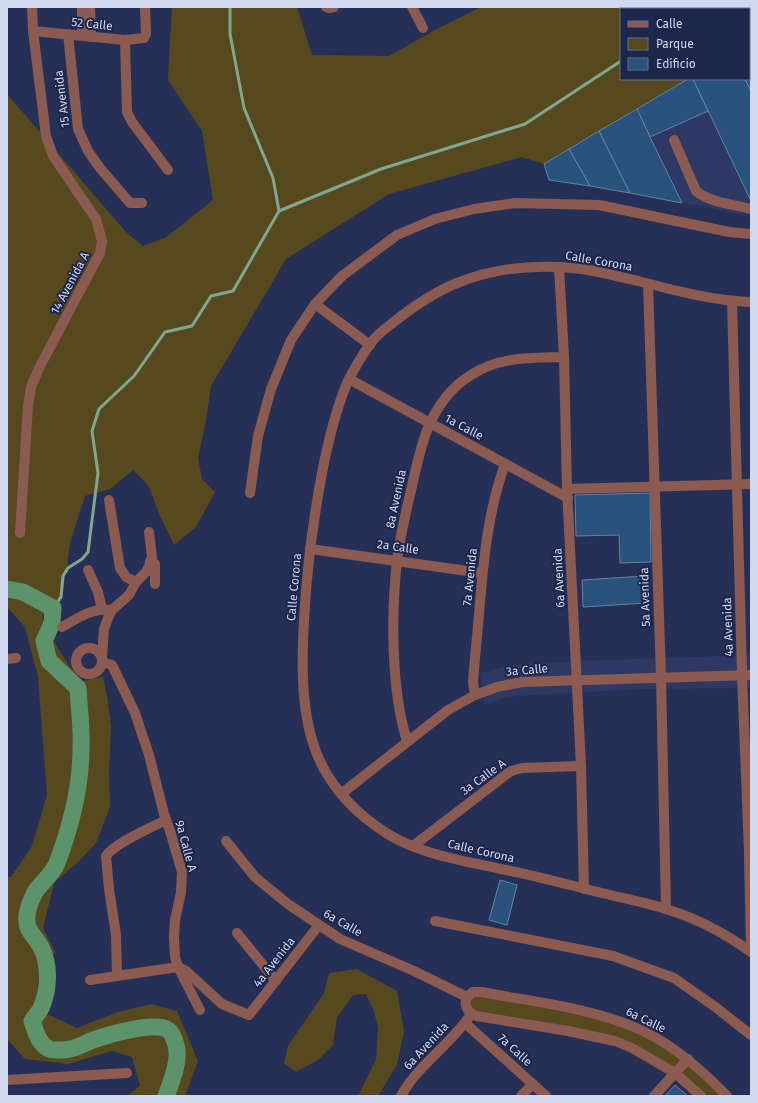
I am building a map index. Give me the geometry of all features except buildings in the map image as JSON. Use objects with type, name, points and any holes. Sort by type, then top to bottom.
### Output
[{"type":"street","name":"14 Avenida A","points":[[20,533],[28,406],[31,387],[39,368],[100,254],[102,241],[96,219],[53,156],[46,136],[33,31],[32,7]]},
{"type":"street","points":[[82,7],[86,36]]},
{"type":"street","points":[[86,36],[90,7]]},
{"type":"street","name":"52 Calle","points":[[33,31],[125,40],[140,39],[144,38],[146,34],[145,7]]},
{"type":"street","points":[[326,7],[334,7]]},
{"type":"street","points":[[412,7],[423,28]]},
{"type":"street","name":"15 Avenida","points":[[68,34],[78,129],[88,151],[100,168],[130,203],[142,203]]},
{"type":"street","points":[[125,40],[127,112],[132,122],[168,170]]},
{"type":"street","points":[[674,140],[696,191],[702,196],[711,200],[751,208]]},
{"type":"street","points":[[250,493],[258,436],[271,389],[291,340],[315,304],[342,276],[397,235],[435,219],[474,209],[515,203],[599,205],[729,232],[751,234]]},
{"type":"street","name":"Calle Corona","points":[[751,302],[732,301],[700,296],[603,273],[558,267],[525,268],[480,275],[432,294],[416,305],[381,332],[370,345],[349,379],[336,416],[328,443],[316,505],[310,549],[303,633],[305,702],[314,747],[320,763],[341,794],[377,828],[413,846],[438,854],[666,909],[715,929],[751,952]]},
{"type":"street","name":"6a Avenida","points":[[558,267],[564,358],[568,493],[581,766],[584,888]]},
{"type":"street","name":"5a Avenida","points":[[648,284],[661,677],[666,909]]},
{"type":"street","name":"4a Avenida","points":[[732,301],[737,484],[747,675],[751,952]]},
{"type":"street","points":[[315,304],[370,345]]},
{"type":"street","name":"8a Avenida","points":[[407,741],[403,729],[398,700],[394,650],[397,560],[416,467],[430,424],[441,403],[455,387],[470,375],[487,366],[505,360],[525,358],[564,358]]},
{"type":"street","name":"1a Calle","points":[[349,379],[505,464],[568,493],[655,487],[751,484]]},
{"type":"street","name":"7a Avenida","points":[[475,695],[474,674],[482,573],[490,520],[500,478],[505,464]]},
{"type":"street","points":[[109,500],[120,568],[126,577],[136,582]]},
{"type":"street","points":[[62,627],[89,612],[102,609],[112,610],[129,595],[136,582],[146,572],[152,557],[149,532]]},
{"type":"street","name":"2a Calle","points":[[310,549],[482,573]]},
{"type":"street","points":[[150,561],[155,564],[155,584]]},
{"type":"street","points":[[88,570],[98,592],[102,609]]},
{"type":"street","name":"9a Calle A","points":[[112,610],[104,629],[102,660],[112,665],[135,713],[149,755],[166,820],[182,872],[181,892],[175,920],[175,957],[178,967],[200,1010]]},
{"type":"street","name":"3a Calle","points":[[341,794],[448,710],[475,695],[497,687],[522,682],[747,675]]},
{"type":"street","name":"3a Calle A","points":[[413,846],[511,771],[522,768],[581,766]]},
{"type":"street","points":[[117,975],[114,918],[109,889],[106,856],[111,850],[137,834],[166,820]]},
{"type":"street","name":"6a Calle","points":[[226,841],[255,877],[288,904],[340,939],[414,971],[467,997],[473,992],[482,992],[541,1002],[600,1015],[635,1027],[649,1034],[688,1059],[727,1096]]},
{"type":"street","points":[[436,921],[613,956],[674,978],[714,1006],[751,1035]]},
{"type":"street","name":"4a Avenida","points":[[178,967],[186,971],[222,1004],[249,1015],[319,925]]},
{"type":"street","points":[[237,933],[276,981]]},
{"type":"street","points":[[90,980],[178,967]]},
{"type":"street","points":[[467,997],[466,1004],[471,1014],[484,1018],[574,1032],[615,1041],[632,1048],[675,1074],[701,1096]]},
{"type":"street","name":"6a Avenida","points":[[401,1096],[409,1083],[426,1063],[465,1023],[471,1014]]},
{"type":"street","name":"7a Calle","points":[[465,1023],[546,1096]]},
{"type":"street","points":[[654,1096],[688,1059]]},
{"type":"street","points":[[7,1080],[127,1073]]},
{"type":"street","points":[[521,1096],[533,1084]]},
{"type":"shaded area","points":[[751,7],[751,214],[740,214],[598,187],[549,180],[544,164],[686,80],[750,80],[750,8],[748,8]]},
{"type":"shaded area","points":[[751,655],[751,688],[644,689],[532,695],[507,697],[484,705],[480,673],[503,667],[524,664],[579,661]]},
{"type":"green space","points":[[172,7],[297,7],[312,55],[389,56],[437,29],[481,7],[748,7],[620,8],[620,80],[686,80],[544,164],[522,157],[389,194],[286,259],[211,386],[206,421],[198,458],[202,479],[215,492],[196,527],[174,545],[160,516],[148,485],[133,470],[110,489],[85,496],[70,543],[67,568],[61,595],[42,617],[69,666],[82,681],[103,677],[111,726],[109,771],[110,807],[96,843],[79,861],[54,883],[43,928],[55,952],[37,984],[47,1014],[77,1028],[118,1012],[151,1004],[177,1011],[198,1061],[185,1096],[127,1096],[140,1086],[132,1057],[112,1051],[68,1064],[25,1059],[7,1039],[7,877],[11,877],[32,846],[47,795],[38,677],[25,627],[7,607],[7,94],[126,232],[143,246],[165,238],[213,200],[202,131],[168,80]]},
{"type":"green space","points":[[357,969],[397,991],[404,1031],[397,1065],[378,1096],[356,1096],[359,1094],[376,1059],[378,1028],[374,1011],[366,994],[353,995],[337,1017],[333,1045],[318,1060],[296,1072],[284,1063],[288,1046],[324,993],[329,973]]},
{"type":"green space","points":[[469,995],[541,1002],[649,1034],[727,1096],[701,1096],[632,1048],[476,1016],[467,997]]},
{"type":"waterway","points":[[230,7],[230,34],[244,108],[273,178],[279,211]]},
{"type":"waterway","points":[[53,608],[61,597],[63,576],[68,568],[82,559],[88,552],[98,473],[92,431],[99,409],[134,376],[165,332],[192,326],[211,296],[233,291],[279,211],[381,169],[525,124],[620,62]]},
{"type":"waterway","points":[[7,589],[23,592],[53,608],[52,623],[44,641],[49,661],[78,688],[81,726],[81,763],[71,821],[57,863],[35,892],[27,915],[29,929],[39,943],[44,954],[48,976],[42,1006],[32,1021],[42,1044],[45,1047],[54,1050],[72,1049],[93,1040],[119,1032],[153,1027],[168,1030],[172,1034],[177,1049],[177,1057],[174,1074],[166,1096]]}]
